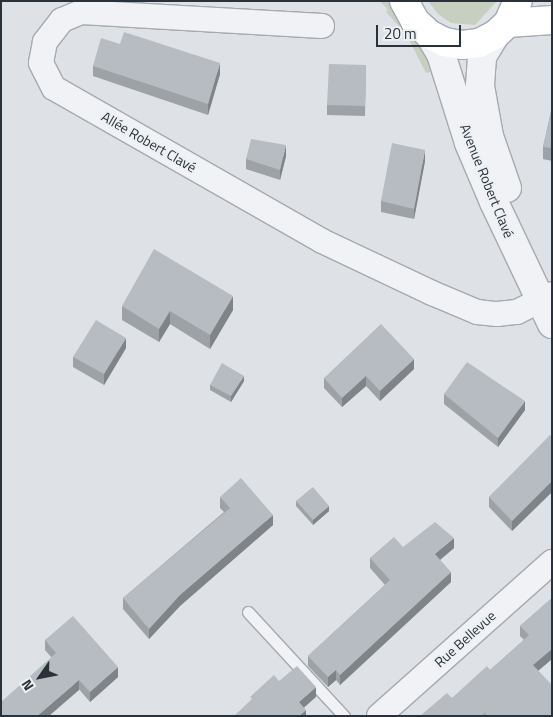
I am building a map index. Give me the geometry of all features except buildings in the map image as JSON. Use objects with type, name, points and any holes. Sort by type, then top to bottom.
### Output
[{"type":"main road","points":[[406,2],[415,21],[429,34],[462,45],[479,42],[507,20],[552,20]]},
{"type":"street","name":"Allée Robert Clavé","points":[[322,26],[81,12],[62,20],[46,42],[41,63],[54,88],[322,240],[407,281],[477,312],[517,312],[547,294]]},
{"type":"street","name":"Avenue Robert Clavé","points":[[507,20],[482,57],[480,70],[482,111],[501,174],[547,294],[552,324]]},
{"type":"street","name":"Avenue Robert Clavé","points":[[429,34],[448,73],[469,143],[547,294]]},
{"type":"street","name":"Rue Bellevue","points":[[379,716],[552,562]]},
{"type":"lane","points":[[248,612],[344,716]]},
{"type":"green space","points":[[380,1],[389,1],[394,7],[435,71],[426,73],[406,34],[386,12],[388,10]]},
{"type":"green space","points":[[428,1],[497,1],[475,25],[451,23],[438,14]]}]
